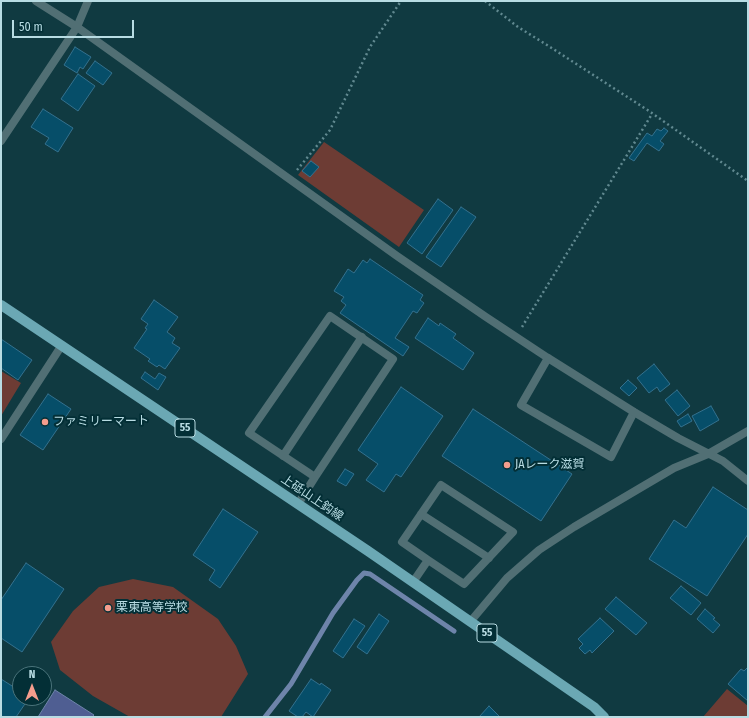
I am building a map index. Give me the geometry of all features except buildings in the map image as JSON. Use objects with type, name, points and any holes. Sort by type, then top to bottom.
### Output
[{"type":"main road","name":"上砥山上鈎線","points":[[1,305],[413,582],[594,707],[604,717]]},
{"type":"street","points":[[36,1],[76,27],[403,260],[516,337],[634,412],[723,461],[748,481]]},
{"type":"street","points":[[1,141],[76,27],[88,1]]},
{"type":"street","points":[[298,504],[393,358],[330,316],[249,433],[315,477]]},
{"type":"street","points":[[283,456],[362,337]]},
{"type":"street","points":[[1,439],[62,345]]},
{"type":"street","points":[[548,358],[521,405],[611,457],[634,412]]},
{"type":"street","points":[[470,622],[507,578],[539,550],[674,468],[708,454],[748,431]]},
{"type":"street","points":[[441,485],[514,532],[464,584],[402,542],[422,514],[441,485]]},
{"type":"street","points":[[422,514],[488,558]]},
{"type":"street","points":[[413,582],[428,560]]},
{"type":"path","points":[[289,179],[330,130],[370,48],[401,1]]},
{"type":"path","points":[[485,1],[518,27],[547,44],[652,114],[748,181]]},
{"type":"path","points":[[516,337],[652,114]]},
{"type":"shaded area","points":[[324,142],[424,210],[399,247],[298,175]]},
{"type":"shaded area","points":[[1,371],[21,383],[1,416]]},
{"type":"shaded area","points":[[133,579],[173,587],[218,619],[236,646],[248,674],[221,717],[130,717],[93,696],[60,670],[51,642],[73,611],[99,587]]},
{"type":"shaded area","points":[[727,689],[748,706],[748,717],[703,717]]},
{"type":"water","points":[[55,690],[94,715],[92,717],[38,717],[45,706],[52,706],[52,695]]},
{"type":"waterway","points":[[265,717],[291,684],[333,613],[357,580],[364,573],[370,574],[454,631]]},
{"type":"place","name":"ファミリーマート","points":[[45,422]]},
{"type":"place","name":"JAレーク滋賀","points":[[507,465]]},
{"type":"place","name":"栗東高等学校","points":[[108,608]]}]
